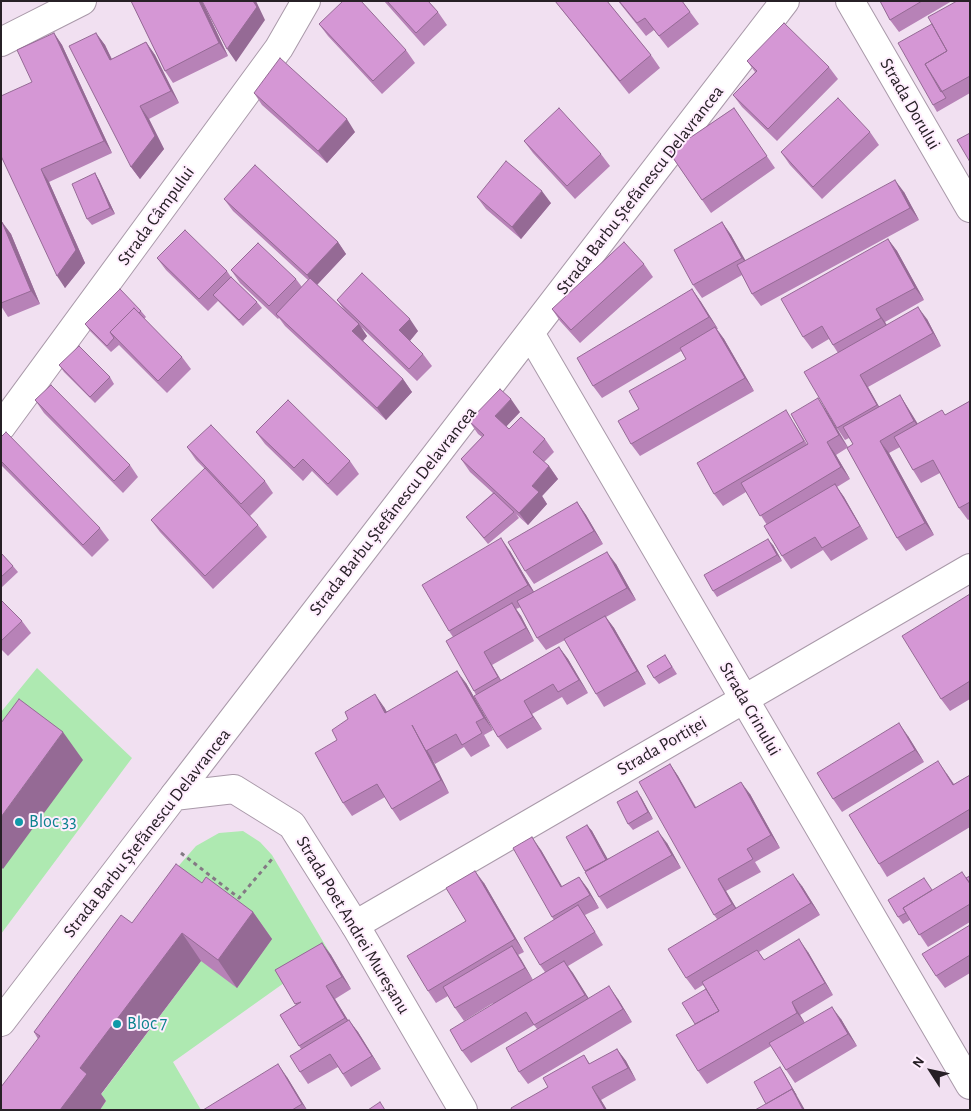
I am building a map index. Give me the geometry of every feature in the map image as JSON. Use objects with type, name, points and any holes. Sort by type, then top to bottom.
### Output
[{"type":"street","points":[[1,42],[82,1]]},
{"type":"street","name":"Strada Câmpului","points":[[1,427],[279,48],[306,1]]},
{"type":"street","name":"Strada Barbu Ștefănescu Delavrancea","points":[[1,1022],[785,1]]},
{"type":"street","name":"Strada Dorului","points":[[850,1],[970,208]]},
{"type":"street","name":"Strada Crinului","points":[[530,333],[970,1085]]},
{"type":"street","name":"Strada Portiței","points":[[355,925],[970,568]]},
{"type":"street","name":"Strada Poet Andrei Mureșanu","points":[[174,796],[234,789],[292,826],[355,925],[463,1110]]},
{"type":"path","points":[[181,853],[239,898],[274,856]]},
{"type":"green space","points":[[37,668],[132,758],[1,934],[1,712]]},
{"type":"green space","points":[[243,831],[260,842],[272,855],[331,955],[284,983],[173,1062],[201,1110],[100,1110],[106,1101],[100,1096],[201,961],[226,905],[1,1095],[175,870],[196,846],[219,833]]},
{"type":"building","points":[[131,1],[199,1],[219,43],[165,71]]},
{"type":"building","points":[[202,1],[253,1],[257,7],[227,49]]},
{"type":"building","points":[[343,1],[361,1],[406,50],[373,81],[319,24]]},
{"type":"building","points":[[387,1],[428,1],[438,12],[416,33]]},
{"type":"building","points":[[555,1],[607,1],[651,55],[620,81]]},
{"type":"building","points":[[619,1],[682,1],[690,12],[659,36],[645,18],[637,23]]},
{"type":"building","points":[[880,1],[922,1],[890,20]]},
{"type":"building","points":[[957,1],[970,1],[970,76],[941,92],[925,64],[947,51],[928,17]]},
{"type":"building","points":[[784,23],[829,67],[768,129],[733,95],[757,71],[747,61]]},
{"type":"building","points":[[932,24],[947,51],[925,64],[946,98],[933,105],[898,43]]},
{"type":"building","points":[[54,33],[104,141],[41,169],[76,250],[57,276],[1,156],[1,96],[32,82],[17,50]]},
{"type":"building","points":[[96,33],[110,60],[146,42],[171,91],[140,106],[155,136],[131,167],[69,46]]},
{"type":"building","points":[[280,58],[347,119],[318,151],[254,93]]},
{"type":"building","points":[[838,98],[870,132],[813,187],[781,152]]},
{"type":"building","points":[[559,108],[601,154],[567,186],[524,141]]},
{"type":"building","points":[[734,108],[767,156],[702,200],[669,152]]},
{"type":"building","points":[[970,133],[970,162],[957,140]]},
{"type":"building","points":[[506,161],[542,191],[512,227],[477,197]]},
{"type":"building","points":[[255,165],[338,242],[307,275],[224,199]]},
{"type":"building","points":[[95,173],[110,208],[87,219],[72,184]]},
{"type":"building","points":[[895,180],[910,208],[752,294],[737,265]]},
{"type":"building","points":[[1,222],[31,291],[1,303]]},
{"type":"building","points":[[722,222],[742,258],[693,285],[674,250]]},
{"type":"building","points":[[185,230],[227,271],[199,299],[157,258]]},
{"type":"building","points":[[888,239],[915,288],[876,309],[881,318],[833,345],[822,326],[803,337],[781,299]]},
{"type":"building","points":[[624,242],[644,264],[571,330],[552,309]]},
{"type":"building","points":[[258,243],[296,279],[269,306],[231,270]]},
{"type":"building","points":[[362,273],[410,319],[399,330],[423,354],[409,369],[337,300]]},
{"type":"building","points":[[231,277],[257,302],[239,320],[213,295]]},
{"type":"building","points":[[310,278],[359,324],[352,331],[403,379],[377,408],[276,314]]},
{"type":"building","points":[[120,289],[141,311],[139,313],[134,308],[110,332],[114,338],[107,346],[85,324]]},
{"type":"building","points":[[692,289],[709,317],[593,386],[577,358]]},
{"type":"building","points":[[918,307],[933,333],[860,375],[877,405],[837,428],[804,372]]},
{"type":"building","points":[[134,308],[182,357],[158,381],[110,332]]},
{"type":"building","points":[[715,327],[745,378],[631,444],[618,421],[639,409],[629,391],[686,359],[680,348]]},
{"type":"building","points":[[79,346],[110,377],[90,397],[59,365]]},
{"type":"building","points":[[51,385],[130,465],[114,481],[35,400]]},
{"type":"building","points":[[500,389],[511,399],[495,416],[509,429],[521,417],[545,439],[533,452],[549,466],[532,486],[539,492],[519,513],[461,459],[484,435],[469,421]]},
{"type":"building","points":[[900,395],[914,421],[880,441],[925,523],[897,538],[847,448],[853,444],[843,427]]},
{"type":"building","points":[[818,398],[839,435],[827,442],[841,467],[760,516],[741,483],[808,444],[791,414]]},
{"type":"building","points":[[288,400],[350,461],[328,484],[303,459],[294,468],[256,432]]},
{"type":"building","points":[[970,401],[970,502],[959,508],[933,460],[913,470],[894,437],[942,410],[945,415]]},
{"type":"building","points":[[786,410],[804,441],[714,494],[697,463]]},
{"type":"building","points":[[211,425],[265,481],[241,504],[187,447]]},
{"type":"building","points":[[6,432],[100,528],[83,545],[1,461],[1,437]]},
{"type":"building","points":[[205,468],[258,525],[205,576],[151,520]]},
{"type":"building","points":[[835,484],[860,526],[822,548],[815,537],[782,556],[764,526]]},
{"type":"building","points":[[494,493],[514,512],[484,538],[466,517]]},
{"type":"building","points":[[577,502],[594,531],[525,571],[508,542]]},
{"type":"building","points":[[501,538],[528,585],[449,631],[422,585]]},
{"type":"building","points":[[768,539],[777,555],[713,591],[704,575]]},
{"type":"building","points":[[607,552],[627,588],[537,638],[517,601]]},
{"type":"building","points":[[1,553],[13,566],[1,577]]},
{"type":"building","points":[[970,594],[970,681],[941,699],[902,636]]},
{"type":"building","points":[[1,600],[22,621],[1,641]]},
{"type":"building","points":[[512,603],[526,628],[484,652],[498,677],[474,691],[446,641]]},
{"type":"building","points":[[605,616],[637,671],[596,694],[564,639]]},
{"type":"building","points":[[559,647],[579,680],[558,692],[553,684],[524,701],[533,717],[498,737],[474,696]]},
{"type":"building","points":[[665,655],[672,667],[654,678],[647,666]]},
{"type":"building","points":[[457,671],[484,718],[476,722],[482,733],[462,745],[456,734],[426,751],[412,725],[441,780],[392,809],[377,784],[343,803],[315,753],[337,740],[332,730],[348,719],[345,712],[375,694],[385,713]]},
{"type":"building","points":[[19,699],[63,732],[1,817],[1,723]]},
{"type":"building","points":[[899,723],[915,750],[833,799],[817,773]]},
{"type":"building","points":[[938,761],[953,785],[970,775],[970,809],[879,864],[849,815]]},
{"type":"building","points":[[670,764],[695,808],[741,782],[771,835],[747,849],[753,859],[718,879],[732,904],[714,915],[639,782]]},
{"type":"building","points":[[637,791],[648,812],[628,824],[617,802]]},
{"type":"building","points":[[587,825],[606,860],[585,871],[566,837]]},
{"type":"building","points":[[658,831],[672,855],[599,897],[585,872]]},
{"type":"building","points":[[532,837],[561,887],[579,877],[590,895],[552,917],[513,848]]},
{"type":"building","points":[[176,864],[202,883],[206,877],[253,912],[218,960],[182,933],[80,1068],[87,1074],[60,1110],[1,1110],[1,1087],[40,1036],[34,1032],[121,915],[132,923]]},
{"type":"building","points":[[475,871],[515,939],[428,991],[407,956],[466,921],[446,888]]},
{"type":"building","points":[[962,872],[970,884],[970,904],[919,935],[903,908]]},
{"type":"building","points":[[793,874],[811,903],[686,978],[668,949]]},
{"type":"building","points":[[924,878],[932,890],[903,908],[906,913],[898,917],[888,900]]},
{"type":"building","points":[[578,905],[595,932],[540,965],[524,938]]},
{"type":"building","points":[[970,925],[970,955],[936,976],[922,954]]},
{"type":"building","points":[[799,939],[825,983],[792,1002],[797,1013],[698,1071],[676,1035],[719,1011],[702,982],[757,950],[764,960]]},
{"type":"building","points":[[322,943],[342,977],[326,986],[345,1018],[299,1046],[280,1015],[301,1002],[295,1004],[275,970]]},
{"type":"building","points":[[512,946],[525,968],[455,1008],[443,987]]},
{"type":"building","points":[[564,961],[585,995],[534,1025],[526,1012],[462,1051],[450,1030]]},
{"type":"building","points":[[609,986],[623,1009],[519,1072],[506,1048]]},
{"type":"building","points":[[706,989],[719,1011],[695,1024],[682,1003]]},
{"type":"building","points":[[832,1007],[848,1034],[786,1070],[769,1043]]},
{"type":"building","points":[[349,1020],[372,1056],[343,1074],[330,1054],[300,1072],[290,1056]]},
{"type":"building","points":[[617,1049],[628,1068],[592,1087],[605,1110],[512,1110],[511,1108],[548,1087],[543,1078],[584,1055],[589,1064]]},
{"type":"building","points":[[278,1064],[302,1104],[292,1110],[203,1110]]},
{"type":"building","points":[[780,1067],[796,1095],[792,1089],[766,1104],[754,1082]]},
{"type":"building","points":[[792,1089],[803,1110],[755,1110]]},
{"type":"building","points":[[380,1102],[385,1110],[368,1110]]},
{"type":"place","name":"Bloc 33","points":[[19,822]]},
{"type":"place","name":"Bloc 7","points":[[117,1024]]}]
